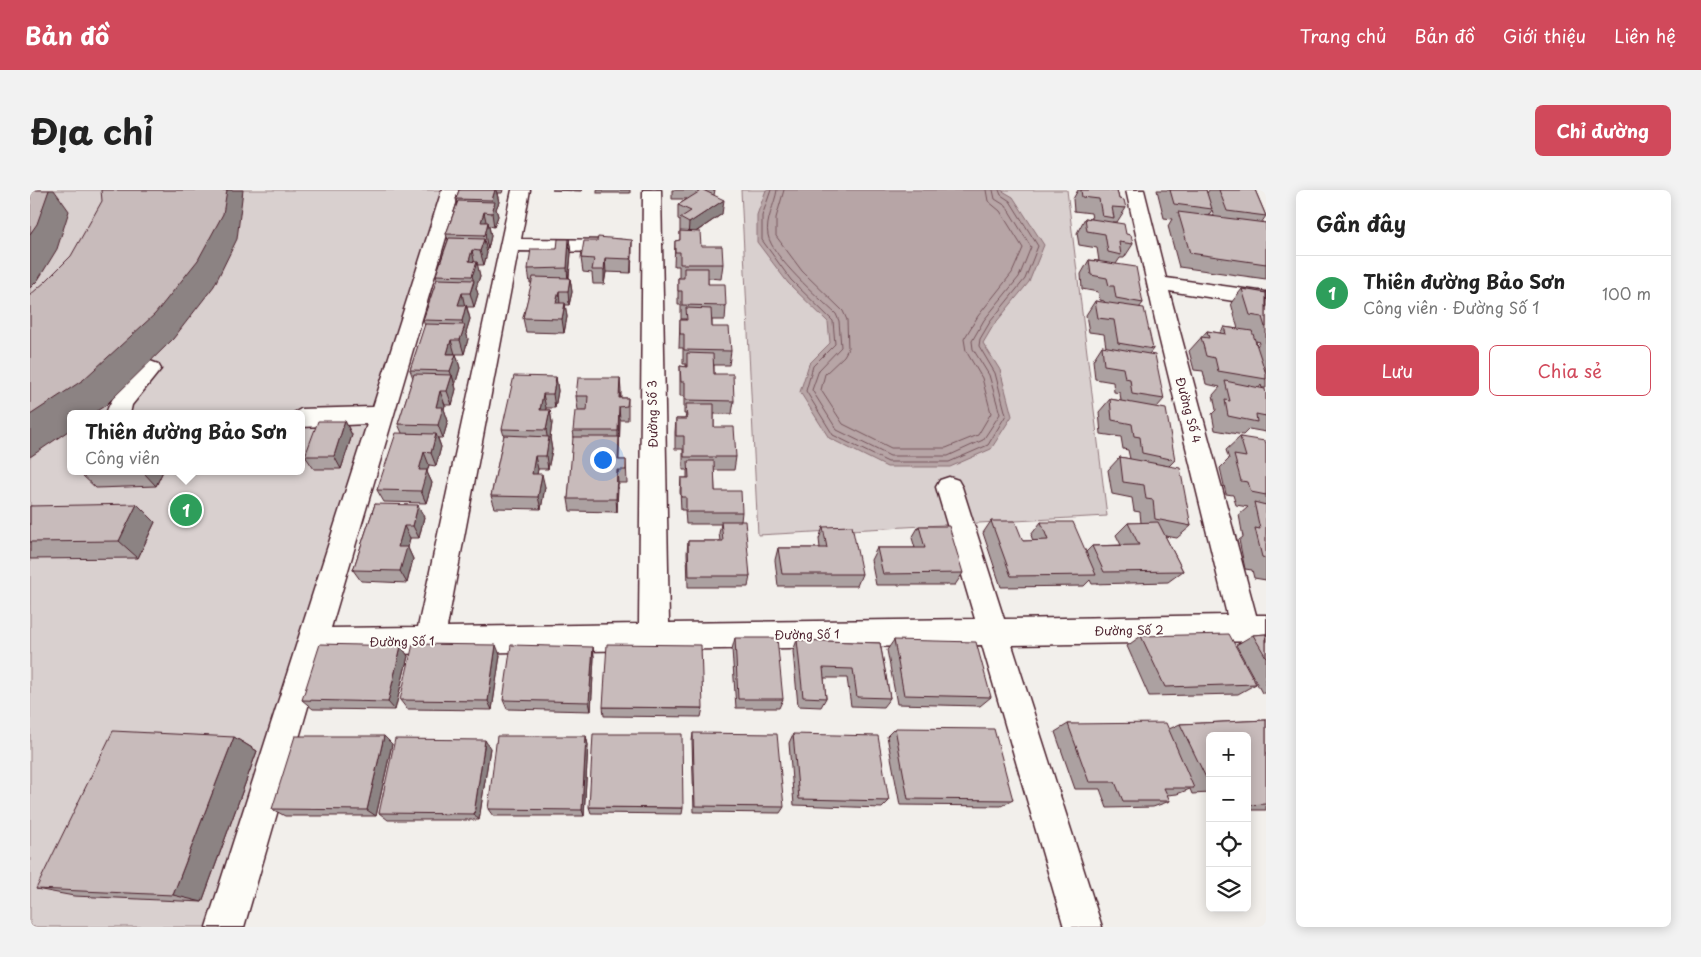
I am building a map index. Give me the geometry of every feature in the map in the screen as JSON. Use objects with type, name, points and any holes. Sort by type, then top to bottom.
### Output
[{"type":"street","points":[[225,927],[450,190]]},
{"type":"street","points":[[430,640],[521,190]]},
{"type":"street","name":"Đường Số 3","points":[[652,190],[654,637]]},
{"type":"street","name":"Đường Số 4","points":[[1135,190],[1157,283],[1256,628]]},
{"type":"street","points":[[510,245],[652,246]]},
{"type":"street","points":[[1157,283],[1266,299]]},
{"type":"street","points":[[119,410],[121,402],[150,369]]},
{"type":"street","points":[[305,418],[382,415]]},
{"type":"street","points":[[949,487],[1083,927]]},
{"type":"street","name":"Đường Số 2","points":[[992,631],[1256,628]]},
{"type":"street","name":"Đường Số 1","points":[[312,642],[992,631]]},
{"type":"shaded area","points":[[30,190],[445,190],[207,927],[30,927]]},
{"type":"shaded area","points":[[741,190],[1067,190],[1107,516],[758,535]]},
{"type":"water","points":[[766,190],[1001,190],[1013,197],[1044,245],[1029,282],[993,326],[983,343],[1000,370],[1012,416],[991,449],[950,467],[887,467],[829,438],[800,392],[809,364],[830,343],[828,322],[788,283],[757,242],[757,215]]},
{"type":"building","points":[[49,190],[37,224],[30,234],[30,191]]},
{"type":"building","points":[[101,190],[227,190],[223,214],[198,260],[155,314],[83,380],[30,415],[30,295],[71,256],[102,201]]},
{"type":"building","points":[[459,190],[495,190],[492,200],[456,199]]},
{"type":"building","points":[[702,190],[724,200],[689,223],[680,218],[691,211],[678,205]]},
{"type":"building","points":[[1081,190],[1117,190],[1119,199],[1124,200],[1126,208],[1112,207],[1114,218],[1102,216],[1099,199],[1082,197]]},
{"type":"building","points":[[1170,190],[1206,190],[1212,209],[1174,204]]},
{"type":"building","points":[[1219,190],[1255,190],[1266,216],[1227,211]]},
{"type":"building","points":[[458,201],[495,202],[492,213],[484,212],[481,222],[488,222],[485,235],[446,234]]},
{"type":"building","points":[[1178,212],[1266,223],[1266,264],[1190,253]]},
{"type":"building","points":[[1085,218],[1124,224],[1126,234],[1131,235],[1133,244],[1119,242],[1121,255],[1108,252],[1105,234],[1087,231]]},
{"type":"building","points":[[680,231],[700,232],[701,246],[722,246],[723,264],[680,264],[680,252],[675,252],[675,241],[680,240]]},
{"type":"building","points":[[598,237],[632,240],[631,259],[605,258],[604,270],[592,270],[594,259],[581,258],[584,241],[597,241]]},
{"type":"building","points":[[449,238],[484,239],[480,251],[472,250],[469,261],[477,262],[472,276],[436,275]]},
{"type":"building","points":[[558,239],[569,239],[567,268],[528,269],[531,249],[557,249]]},
{"type":"building","points":[[1089,260],[1136,267],[1143,303],[1116,298],[1114,286],[1109,286],[1107,278],[1091,275]]},
{"type":"building","points":[[684,268],[708,268],[708,284],[725,284],[726,306],[682,305],[682,291],[678,291],[678,278],[684,278]]},
{"type":"building","points":[[533,277],[570,278],[568,291],[559,291],[556,303],[565,303],[562,319],[523,318]]},
{"type":"building","points":[[437,279],[474,280],[470,293],[462,293],[458,305],[466,305],[462,321],[423,320]]},
{"type":"building","points":[[1242,289],[1266,293],[1266,327],[1262,317],[1250,315]]},
{"type":"building","points":[[1095,301],[1144,308],[1153,349],[1118,343],[1114,320],[1098,318]]},
{"type":"building","points":[[686,308],[711,309],[712,327],[729,327],[731,351],[684,350],[684,334],[680,334],[680,320],[687,320]]},
{"type":"building","points":[[425,324],[465,325],[460,340],[451,340],[447,354],[456,354],[450,371],[410,370]]},
{"type":"building","points":[[1224,327],[1252,331],[1266,379],[1218,371],[1215,358],[1206,356],[1201,337],[1209,338],[1207,331],[1226,334]]},
{"type":"building","points":[[1102,346],[1155,355],[1164,399],[1132,394],[1130,379],[1125,378],[1123,368],[1104,365]]},
{"type":"building","points":[[687,353],[713,354],[714,374],[733,374],[734,401],[685,400],[685,382],[681,382],[680,366],[687,367]]},
{"type":"building","points":[[414,374],[452,375],[447,391],[440,391],[436,407],[443,407],[438,425],[398,424]]},
{"type":"building","points":[[514,376],[556,377],[553,394],[543,394],[540,410],[550,410],[546,430],[502,429]]},
{"type":"building","points":[[578,378],[620,378],[619,398],[628,398],[627,406],[619,407],[618,431],[573,431],[575,411],[587,411],[588,396],[576,396]]},
{"type":"building","points":[[1225,381],[1265,389],[1266,416],[1256,414],[1257,422],[1228,416],[1225,400],[1230,401]]},
{"type":"building","points":[[1110,399],[1166,409],[1175,460],[1142,453],[1140,437],[1134,436],[1132,424],[1112,420]]},
{"type":"building","points":[[686,404],[714,404],[714,427],[734,427],[736,457],[684,457],[684,436],[676,436],[676,419],[687,419]]},
{"type":"building","points":[[318,421],[345,421],[334,456],[305,456]]},
{"type":"building","points":[[396,433],[436,434],[431,453],[424,452],[419,470],[427,470],[421,491],[377,490]]},
{"type":"building","points":[[504,435],[549,437],[546,456],[535,456],[532,474],[542,474],[538,497],[491,496]]},
{"type":"building","points":[[573,437],[619,437],[618,460],[626,460],[626,470],[617,470],[616,499],[568,499]]},
{"type":"building","points":[[1240,437],[1265,441],[1266,495],[1251,492],[1248,482],[1241,481],[1234,455],[1246,457]]},
{"type":"building","points":[[1120,457],[1180,468],[1191,526],[1155,519],[1153,500],[1146,499],[1144,485],[1123,482]]},
{"type":"building","points":[[688,461],[714,461],[715,491],[741,491],[742,512],[686,512],[686,497],[681,497],[681,478],[689,478]]},
{"type":"building","points":[[1254,502],[1266,505],[1266,558],[1262,557],[1255,528],[1260,529]]},
{"type":"building","points":[[137,504],[119,541],[30,542],[30,506]]},
{"type":"building","points":[[375,504],[418,505],[413,526],[404,526],[398,547],[407,547],[400,571],[353,570]]},
{"type":"building","points":[[721,521],[745,521],[750,576],[689,576],[688,541],[723,541]]},
{"type":"building","points":[[991,521],[1015,521],[1023,541],[1048,540],[1041,522],[1073,522],[1096,575],[1011,576]]},
{"type":"building","points":[[1158,522],[1183,571],[1104,572],[1092,546],[1139,545],[1128,523]]},
{"type":"building","points":[[852,526],[862,574],[782,574],[778,548],[827,548],[823,527]]},
{"type":"building","points":[[919,526],[949,526],[963,573],[883,574],[877,548],[925,548]]},
{"type":"building","points":[[1229,634],[1256,684],[1165,687],[1141,636]]},
{"type":"building","points":[[1266,634],[1266,657],[1253,635]]},
{"type":"building","points":[[735,638],[777,638],[783,699],[738,699]]},
{"type":"building","points":[[797,640],[880,643],[890,698],[857,697],[853,669],[823,668],[826,698],[803,697]]},
{"type":"building","points":[[894,640],[976,642],[991,697],[904,695]]},
{"type":"building","points":[[320,644],[401,646],[388,702],[302,700]]},
{"type":"building","points":[[413,644],[496,645],[488,701],[400,700]]},
{"type":"building","points":[[607,644],[701,645],[703,708],[603,707]]},
{"type":"building","points":[[511,645],[593,647],[589,702],[503,700]]},
{"type":"building","points":[[1266,720],[1266,804],[1251,805],[1251,732],[1206,732],[1206,778],[1180,724]]},
{"type":"building","points":[[1166,723],[1194,788],[1164,788],[1170,801],[1123,801],[1115,782],[1089,782],[1068,724]]},
{"type":"building","points":[[895,728],[994,729],[1013,800],[908,799]]},
{"type":"building","points":[[113,731],[234,737],[173,895],[36,889]]},
{"type":"building","points":[[693,733],[777,734],[784,807],[695,806]]},
{"type":"building","points":[[593,734],[682,734],[683,808],[589,807]]},
{"type":"building","points":[[793,734],[878,736],[889,801],[799,799]]},
{"type":"building","points":[[295,736],[384,736],[367,810],[272,809]]},
{"type":"building","points":[[497,736],[586,736],[582,810],[488,809]]},
{"type":"building","points":[[395,739],[485,740],[474,814],[379,813]]},
{"type":"place","name":"Thiên đường Bảo Sơn","points":[[186,510]]}]
